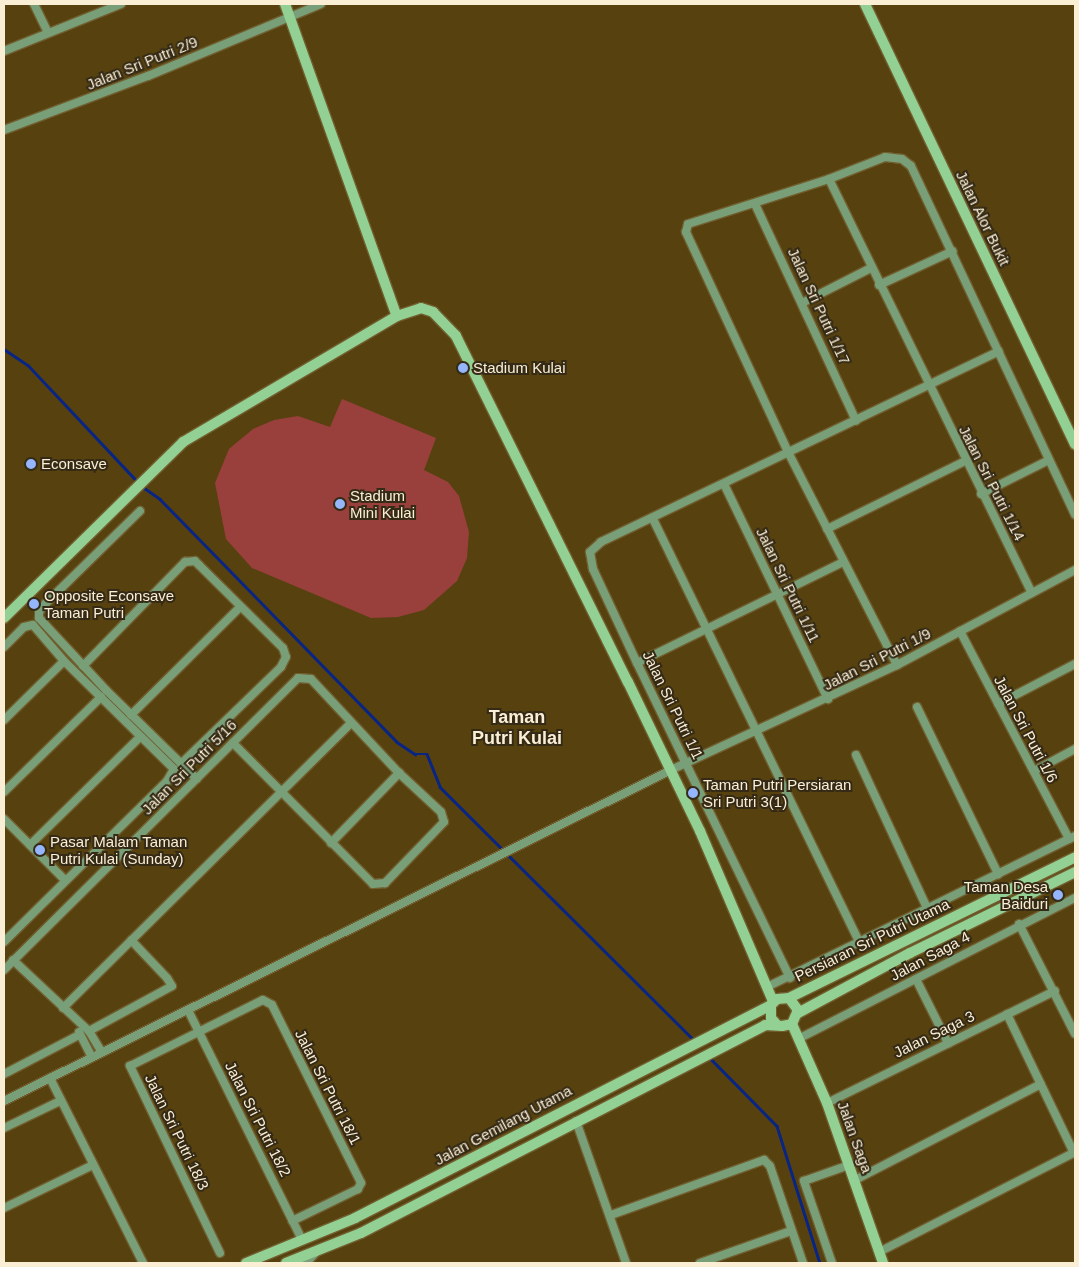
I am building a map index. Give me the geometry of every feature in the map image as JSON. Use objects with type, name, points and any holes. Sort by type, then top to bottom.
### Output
[{"type":"main road","points":[[285,4],[397,316]]},
{"type":"main road","name":"Jalan Alor Bukit","points":[[864,4],[1075,444]]},
{"type":"main road","points":[[4,618],[183,442],[397,316],[426,309],[440,316],[456,336],[671,770],[762,971],[772,1003],[770,1018],[777,1025],[792,1024],[798,1013],[796,1004],[786,997],[762,971]]},
{"type":"main road","name":"Persiaran Sri Putri Utama","points":[[786,997],[1075,857]]},
{"type":"main road","name":"Persiaran Sri Putri Utama","points":[[798,1013],[877,970],[1075,872]]},
{"type":"main road","points":[[772,1003],[786,997]]},
{"type":"main road","name":"Jalan Gemilang Utama","points":[[246,1263],[302,1240],[466,1163],[772,1003]]},
{"type":"main road","name":"Jalan Saga","points":[[792,1024],[827,1103],[883,1263]]},
{"type":"main road","name":"Jalan Gemilang Utama","points":[[286,1263],[361,1233],[576,1120],[765,1025],[777,1025]]},
{"type":"street","points":[[34,4],[48,33]]},
{"type":"street","points":[[4,51],[119,4]]},
{"type":"street","name":"Jalan Sri Putri 2/9","points":[[4,130],[321,4]]},
{"type":"street","points":[[898,665],[843,562],[789,454],[685,228],[829,179],[885,157],[902,159],[911,166],[953,250],[1075,514]]},
{"type":"street","name":"Jalan Sri Putri 1/14","points":[[829,179],[878,285],[1032,592]]},
{"type":"street","name":"Jalan Sri Putri 1/17","points":[[755,204],[856,421]]},
{"type":"street","points":[[878,285],[953,250]]},
{"type":"street","points":[[802,303],[870,268]]},
{"type":"street","points":[[860,943],[758,729],[653,519],[999,351]]},
{"type":"street","points":[[982,494],[1049,460]]},
{"type":"street","points":[[827,529],[965,461]]},
{"type":"street","name":"Jalan Sri Putri 1/11","points":[[724,484],[828,699]]},
{"type":"street","points":[[140,511],[39,612],[42,623],[131,715],[178,767]]},
{"type":"street","name":"Jalan Sri Putri 1/1","points":[[653,519],[601,542],[590,552],[593,569],[790,978]]},
{"type":"street","points":[[4,942],[285,661],[286,653],[199,565],[190,560],[185,562],[83,666]]},
{"type":"street","points":[[637,663],[843,562]]},
{"type":"street","name":"Jalan Sri Putri 1/9","points":[[4,1101],[101,1051],[188,1010],[671,770],[898,665],[1075,570]]},
{"type":"street","points":[[131,715],[240,607]]},
{"type":"street","points":[[4,647],[24,627],[33,625],[64,661],[140,737],[197,780]]},
{"type":"street","name":"Jalan Sri Putri 1/6","points":[[960,631],[1034,771],[1072,837]]},
{"type":"street","points":[[4,720],[64,661]]},
{"type":"street","points":[[998,704],[1075,664]]},
{"type":"street","name":"Jalan Sri Putri 5/16","points":[[4,970],[298,678],[311,679],[351,723]]},
{"type":"street","points":[[4,792],[101,696]]},
{"type":"street","points":[[917,707],[998,874]]},
{"type":"street","points":[[63,1008],[280,792],[351,723],[399,773],[441,812],[444,817],[441,827],[382,885],[373,884],[280,792],[233,743]]},
{"type":"street","points":[[30,846],[140,737]]},
{"type":"street","points":[[1034,771],[1075,749]]},
{"type":"street","points":[[856,755],[927,908]]},
{"type":"street","points":[[331,843],[399,773]]},
{"type":"street","points":[[4,819],[65,880]]},
{"type":"street","points":[[773,984],[790,978],[1072,837]]},
{"type":"street","name":"Jalan Saga 4","points":[[798,1039],[1019,924],[1075,898]]},
{"type":"street","points":[[1019,924],[1075,1034]]},
{"type":"street","points":[[89,1031],[172,986],[167,978],[131,940]]},
{"type":"street","points":[[13,960],[79,1025],[89,1031],[101,1051]]},
{"type":"street","points":[[916,979],[948,1043]]},
{"type":"street","name":"Jalan Saga 3","points":[[827,1103],[1054,991]]},
{"type":"street","name":"Jalan Sri Putri 18/1","points":[[199,1031],[263,1000],[268,1000],[361,1183],[358,1189],[292,1221]]},
{"type":"street","name":"Jalan Sri Putri 18/2","points":[[188,1010],[302,1240]]},
{"type":"street","points":[[879,1252],[1075,1152],[1007,1014]]},
{"type":"street","points":[[79,1025],[79,1036],[91,1056]]},
{"type":"street","name":"Jalan Sri Putri 18/3","points":[[199,1031],[130,1066],[220,1253]]},
{"type":"street","points":[[4,1074],[79,1036]]},
{"type":"street","points":[[50,1078],[142,1263]]},
{"type":"street","points":[[855,1180],[1041,1084]]},
{"type":"street","points":[[4,1128],[60,1101]]},
{"type":"street","points":[[576,1120],[611,1215],[626,1263]]},
{"type":"street","points":[[611,1215],[756,1161],[764,1160],[770,1166],[803,1263]]},
{"type":"street","points":[[4,1208],[93,1165]]},
{"type":"street","points":[[832,1263],[804,1181],[849,1165]]},
{"type":"street","points":[[700,1263],[792,1231]]},
{"type":"street","points":[[306,1263],[319,1250]]},
{"type":"shaded area","name":"Stadium Mini Kulai","points":[[342,399],[436,438],[424,470],[448,482],[459,496],[469,532],[467,558],[457,581],[424,610],[398,617],[371,618],[252,568],[226,539],[215,483],[229,449],[253,429],[274,420],[298,416],[330,427]]},
{"type":"waterway","points":[[4,349],[28,365],[139,483]]},
{"type":"waterway","points":[[143,487],[160,499],[397,742],[415,754],[427,754],[440,787],[695,1041]]},
{"type":"waterway","points":[[709,1057],[777,1126],[820,1263]]},
{"type":"place","name":"Stadium Kulai","points":[[463,368]]},
{"type":"place","name":"Econsave","points":[[31,464]]},
{"type":"place","name":"Stadium Mini Kulai","points":[[340,504]]},
{"type":"place","name":"Opposite Econsave Taman Putri","points":[[34,604]]},
{"type":"place","name":"Taman Putri Persiaran Sri Putri 3(1)","points":[[693,793]]},
{"type":"place","name":"Pasar Malam Taman Putri Kulai (Sunday)","points":[[40,850]]},
{"type":"place","name":"Taman Desa Baiduri","points":[[1058,895]]},
{"type":"district","name":"Taman Putri Kulai","points":[[517,728]]}]
